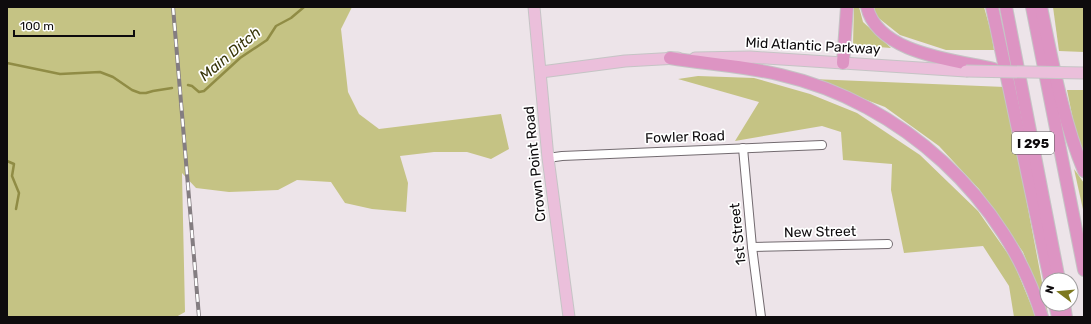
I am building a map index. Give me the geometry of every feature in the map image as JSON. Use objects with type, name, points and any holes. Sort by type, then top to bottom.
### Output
[{"type":"highway","points":[[843,63],[847,7]]},
{"type":"highway","points":[[867,7],[881,31],[898,43],[918,53],[966,67],[1003,71]]},
{"type":"highway","points":[[992,7],[1048,272]]},
{"type":"highway","name":"I 295","points":[[1006,7],[1057,272]]},
{"type":"highway","name":"I 295","points":[[1032,7],[1084,270]]},
{"type":"highway","points":[[1042,7],[1060,93],[1079,159],[1084,170]]},
{"type":"highway","points":[[670,58],[781,75],[811,84],[865,106],[923,144],[955,174],[999,228],[1016,255],[1042,317]]},
{"type":"highway","points":[[1068,72],[1084,79]]},
{"type":"main road","name":"Crown Point Road","points":[[534,7],[548,158],[569,317]]},
{"type":"main road","name":"Mid Atlantic Parkway","points":[[541,72],[670,58],[750,57],[843,63],[966,67]]},
{"type":"main road","points":[[1003,71],[1084,73]]},
{"type":"street","name":"Fowler Road","points":[[548,158],[562,156],[822,145]]},
{"type":"street","name":"1st Street","points":[[743,148],[760,317]]},
{"type":"street","name":"New Street","points":[[752,247],[888,244]]},
{"type":"shaded area","points":[[7,7],[352,7],[341,29],[348,92],[359,114],[379,129],[501,114],[509,149],[491,159],[467,152],[434,152],[400,156],[408,183],[406,212],[372,209],[345,203],[331,182],[297,180],[278,190],[229,192],[196,188],[182,173],[185,312],[176,317],[7,317]]},
{"type":"shaded area","points":[[854,7],[859,7],[863,22],[891,48],[853,45]]},
{"type":"shaded area","points":[[874,7],[984,7],[994,50],[946,50],[900,35],[876,16]]},
{"type":"shaded area","points":[[1053,7],[1084,7],[1084,52],[1059,51]]},
{"type":"shaded area","points":[[698,76],[754,78],[810,94],[857,113],[920,155],[978,211],[1013,261],[1036,317],[1014,317],[1009,286],[983,246],[904,253],[891,190],[892,164],[843,160],[841,132],[822,126],[735,141],[759,102],[678,79]]},
{"type":"shaded area","points":[[812,79],[1005,87],[1040,272],[1039,292],[1023,252],[979,189],[939,146],[885,107]]},
{"type":"shaded area","points":[[1067,90],[1084,90],[1084,159],[1079,149]]},
{"type":"shaded area","points":[[1074,169],[1084,183],[1084,214]]},
{"type":"waterway","name":"Main Ditch","points":[[188,85],[192,86],[199,92],[204,91],[240,58],[267,40],[276,26],[291,18],[304,7]]},
{"type":"waterway","name":"Main Ditch","points":[[7,63],[60,74],[100,72],[113,77],[132,90],[140,93],[172,88]]},
{"type":"waterway","points":[[7,161],[14,164],[12,176],[19,193],[16,209]]},
{"type":"railway","points":[[173,7],[199,317]]}]
